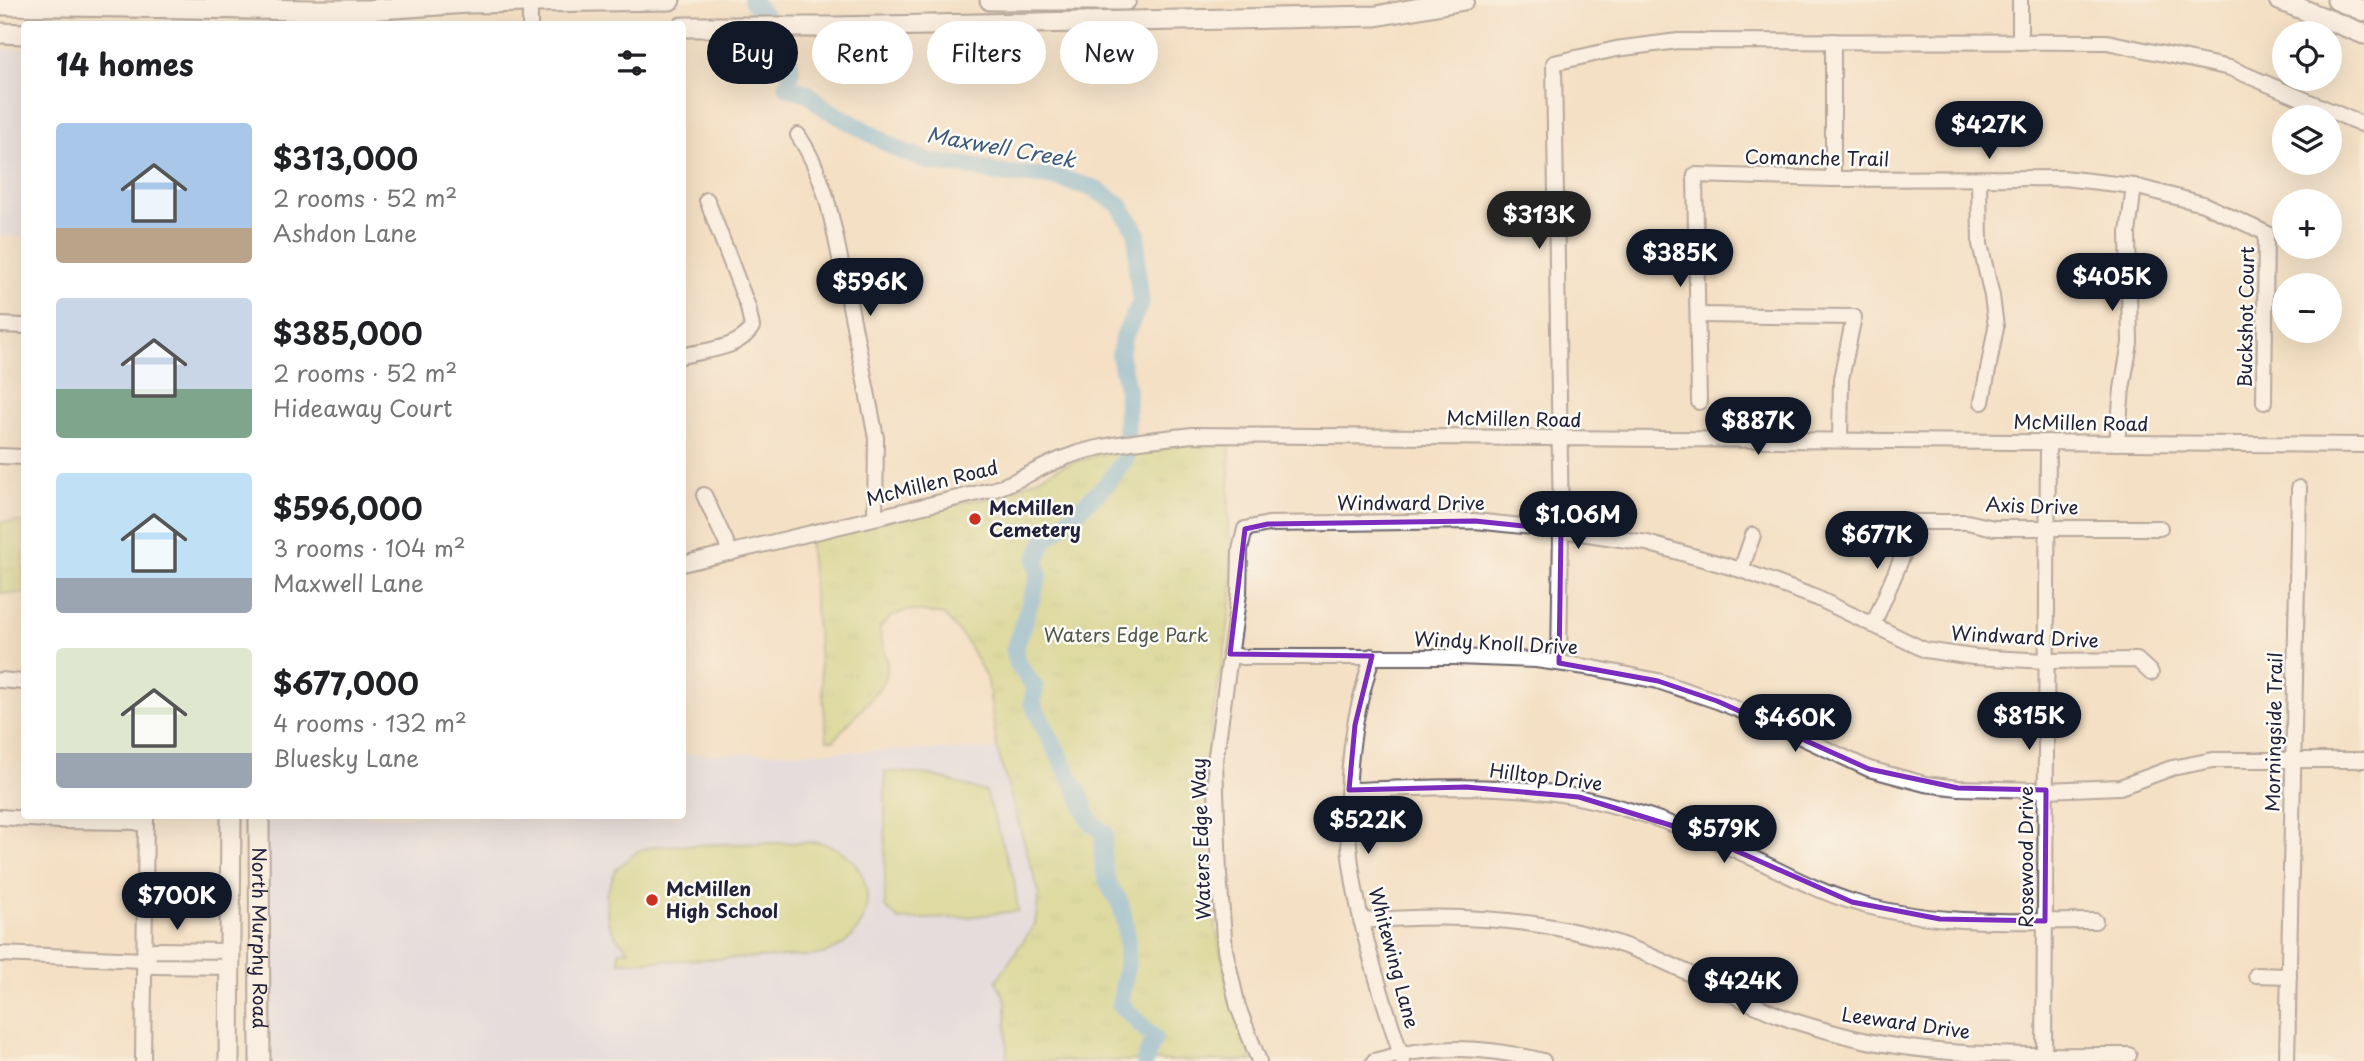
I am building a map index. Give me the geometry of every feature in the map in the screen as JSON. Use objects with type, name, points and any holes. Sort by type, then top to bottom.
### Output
[{"type":"main road","points":[[0,5],[83,15],[366,10],[530,1],[670,0]]},
{"type":"main road","points":[[990,0],[1126,0]]},
{"type":"main road","points":[[686,27],[832,27],[1376,16],[1464,0]]},
{"type":"main road","points":[[2279,0],[2364,34]]},
{"type":"main road","points":[[2337,0],[2364,11]]},
{"type":"main road","points":[[0,33],[21,34]]},
{"type":"main road","name":"North Murphy Road","points":[[229,1061],[231,819]]},
{"type":"main road","name":"North Murphy Road","points":[[259,819],[260,1061]]},
{"type":"street","points":[[1079,0],[1087,20]]},
{"type":"street","points":[[1087,20],[1096,0]]},
{"type":"street","points":[[2020,0],[2020,42]]},
{"type":"street","points":[[530,1],[530,21]]},
{"type":"street","points":[[1559,663],[1561,530],[1554,63],[1616,49],[1678,41],[2107,42],[2230,68],[2364,125]]},
{"type":"street","points":[[1833,41],[1833,179]]},
{"type":"street","points":[[798,135],[816,165],[828,204],[872,412],[876,438],[875,517]]},
{"type":"street","name":"Comanche Trail","points":[[1698,315],[1695,176],[1833,179],[2063,178],[2134,186],[2203,204],[2266,233]]},
{"type":"street","points":[[1979,179],[1980,244],[1996,327],[1982,402]]},
{"type":"street","points":[[2117,443],[2130,343],[2128,233],[2134,186]]},
{"type":"street","points":[[686,355],[735,342],[744,338],[752,327],[748,307],[707,200]]},
{"type":"street","name":"Buckshot Court","points":[[2264,402],[2266,233]]},
{"type":"street","points":[[1699,402],[1698,315],[1853,317],[1841,379],[1840,440]]},
{"type":"street","points":[[0,325],[21,326]]},
{"type":"street","name":"McMillen Road","points":[[686,563],[995,489],[1016,482],[1064,458],[1100,448],[1192,435],[2364,445]]},
{"type":"street","name":"Rosewood Drive","points":[[2044,1058],[2048,442]]},
{"type":"street","points":[[0,456],[21,457]]},
{"type":"street","name":"Morningside Trail","points":[[2287,1061],[2299,488]]},
{"type":"street","points":[[704,495],[731,553]]},
{"type":"street","name":"Windward Drive","points":[[1245,529],[1268,524],[1475,521],[1647,543],[1741,570],[1817,598],[1925,650],[1973,657],[2046,661],[2137,660],[2151,673]]},
{"type":"street","name":"Axis Drive","points":[[1873,625],[1903,555],[1903,523],[1967,522],[1994,528],[2160,528]]},
{"type":"street","name":"Waters Edge Way","points":[[1245,529],[1240,550],[1239,593],[1214,762],[1225,950],[1238,1007],[1259,1061]]},
{"type":"street","points":[[1741,570],[1753,535]]},
{"type":"street","name":"Windy Knoll Drive","points":[[1230,654],[1242,657],[1483,658],[1559,663],[1658,681],[1773,724],[1869,769],[1936,785],[2046,790],[2120,787],[2172,768],[2213,760],[2364,760]]},
{"type":"street","name":"Whitewing Lane","points":[[1372,656],[1355,725],[1349,790],[1351,862],[1372,965],[1401,1057]]},
{"type":"street","points":[[0,680],[21,682]]},
{"type":"street","name":"Hilltop Drive","points":[[1349,790],[1466,787],[1524,790],[1579,797],[1671,823],[1744,854],[1795,880],[1852,902],[1940,919],[2002,922],[2095,921]]},
{"type":"street","points":[[0,817],[21,818]]},
{"type":"street","points":[[30,819],[146,820],[143,1061]]},
{"type":"street","name":"Leeward Drive","points":[[1361,921],[1443,918],[1527,922],[1570,930],[1629,948],[1684,970],[1783,1017],[1841,1035],[1940,1051],[2044,1058],[2129,1055]]},
{"type":"street","points":[[0,954],[143,960],[154,950],[229,959]]},
{"type":"street","points":[[2256,975],[2288,976]]},
{"type":"street","points":[[1374,1061],[1466,1047],[1544,1061]]},
{"type":"highlighted area","points":[[1475,521],[1561,530],[1559,663],[1658,681],[1717,701],[1869,769],[1958,788],[2046,790],[2045,921],[1940,919],[1852,902],[1696,833],[1579,797],[1466,787],[1349,790],[1355,725],[1372,656],[1230,654],[1245,529],[1268,524]]},
{"type":"shaded area","points":[[0,49],[21,50],[21,236],[0,236]]},
{"type":"shaded area","name":"McMillen High School","points":[[997,749],[1039,893],[1035,924],[996,981],[1006,1001],[1007,1061],[264,1061],[264,819],[686,819],[686,754]]},
{"type":"green space","name":"Waters Edge Park","points":[[1230,444],[1228,531],[1233,548],[1232,594],[1211,724],[1205,823],[1215,923],[1225,972],[1252,1061],[1007,1061],[1006,1001],[996,981],[1035,924],[1039,893],[997,749],[988,681],[966,640],[944,615],[907,610],[892,616],[880,627],[887,670],[880,687],[834,740],[827,740],[809,539],[963,502],[991,498],[1062,466],[1098,455],[1148,447]]},
{"type":"green space","points":[[0,522],[21,522],[21,594],[0,593]]},
{"type":"green space","points":[[885,771],[931,775],[986,792],[1014,879],[1018,911],[959,918],[899,920],[885,907]]},
{"type":"green space","points":[[818,842],[840,851],[856,865],[865,882],[867,901],[863,920],[852,936],[835,949],[812,956],[619,962],[619,951],[629,950],[617,938],[608,922],[606,895],[616,869],[638,851],[656,846]]},
{"type":"waterway","name":"Maxwell Creek","points":[[752,0],[769,23],[790,62],[787,87],[807,93],[825,108],[901,151],[932,162],[997,173],[1054,177],[1093,188],[1119,204],[1137,233],[1137,272],[1141,302],[1123,338],[1120,356],[1127,389],[1126,458],[1107,484],[1045,540],[1036,561],[1039,576],[1014,651],[1018,664],[1035,688],[1032,703],[1081,798],[1089,820],[1105,834],[1103,854],[1107,881],[1118,899],[1126,926],[1126,966],[1120,1004],[1154,1038],[1145,1061]]},
{"type":"place","name":"McMillen Cemetery","points":[[975,519]]},
{"type":"place","name":"McMillen High School","points":[[652,900]]}]
